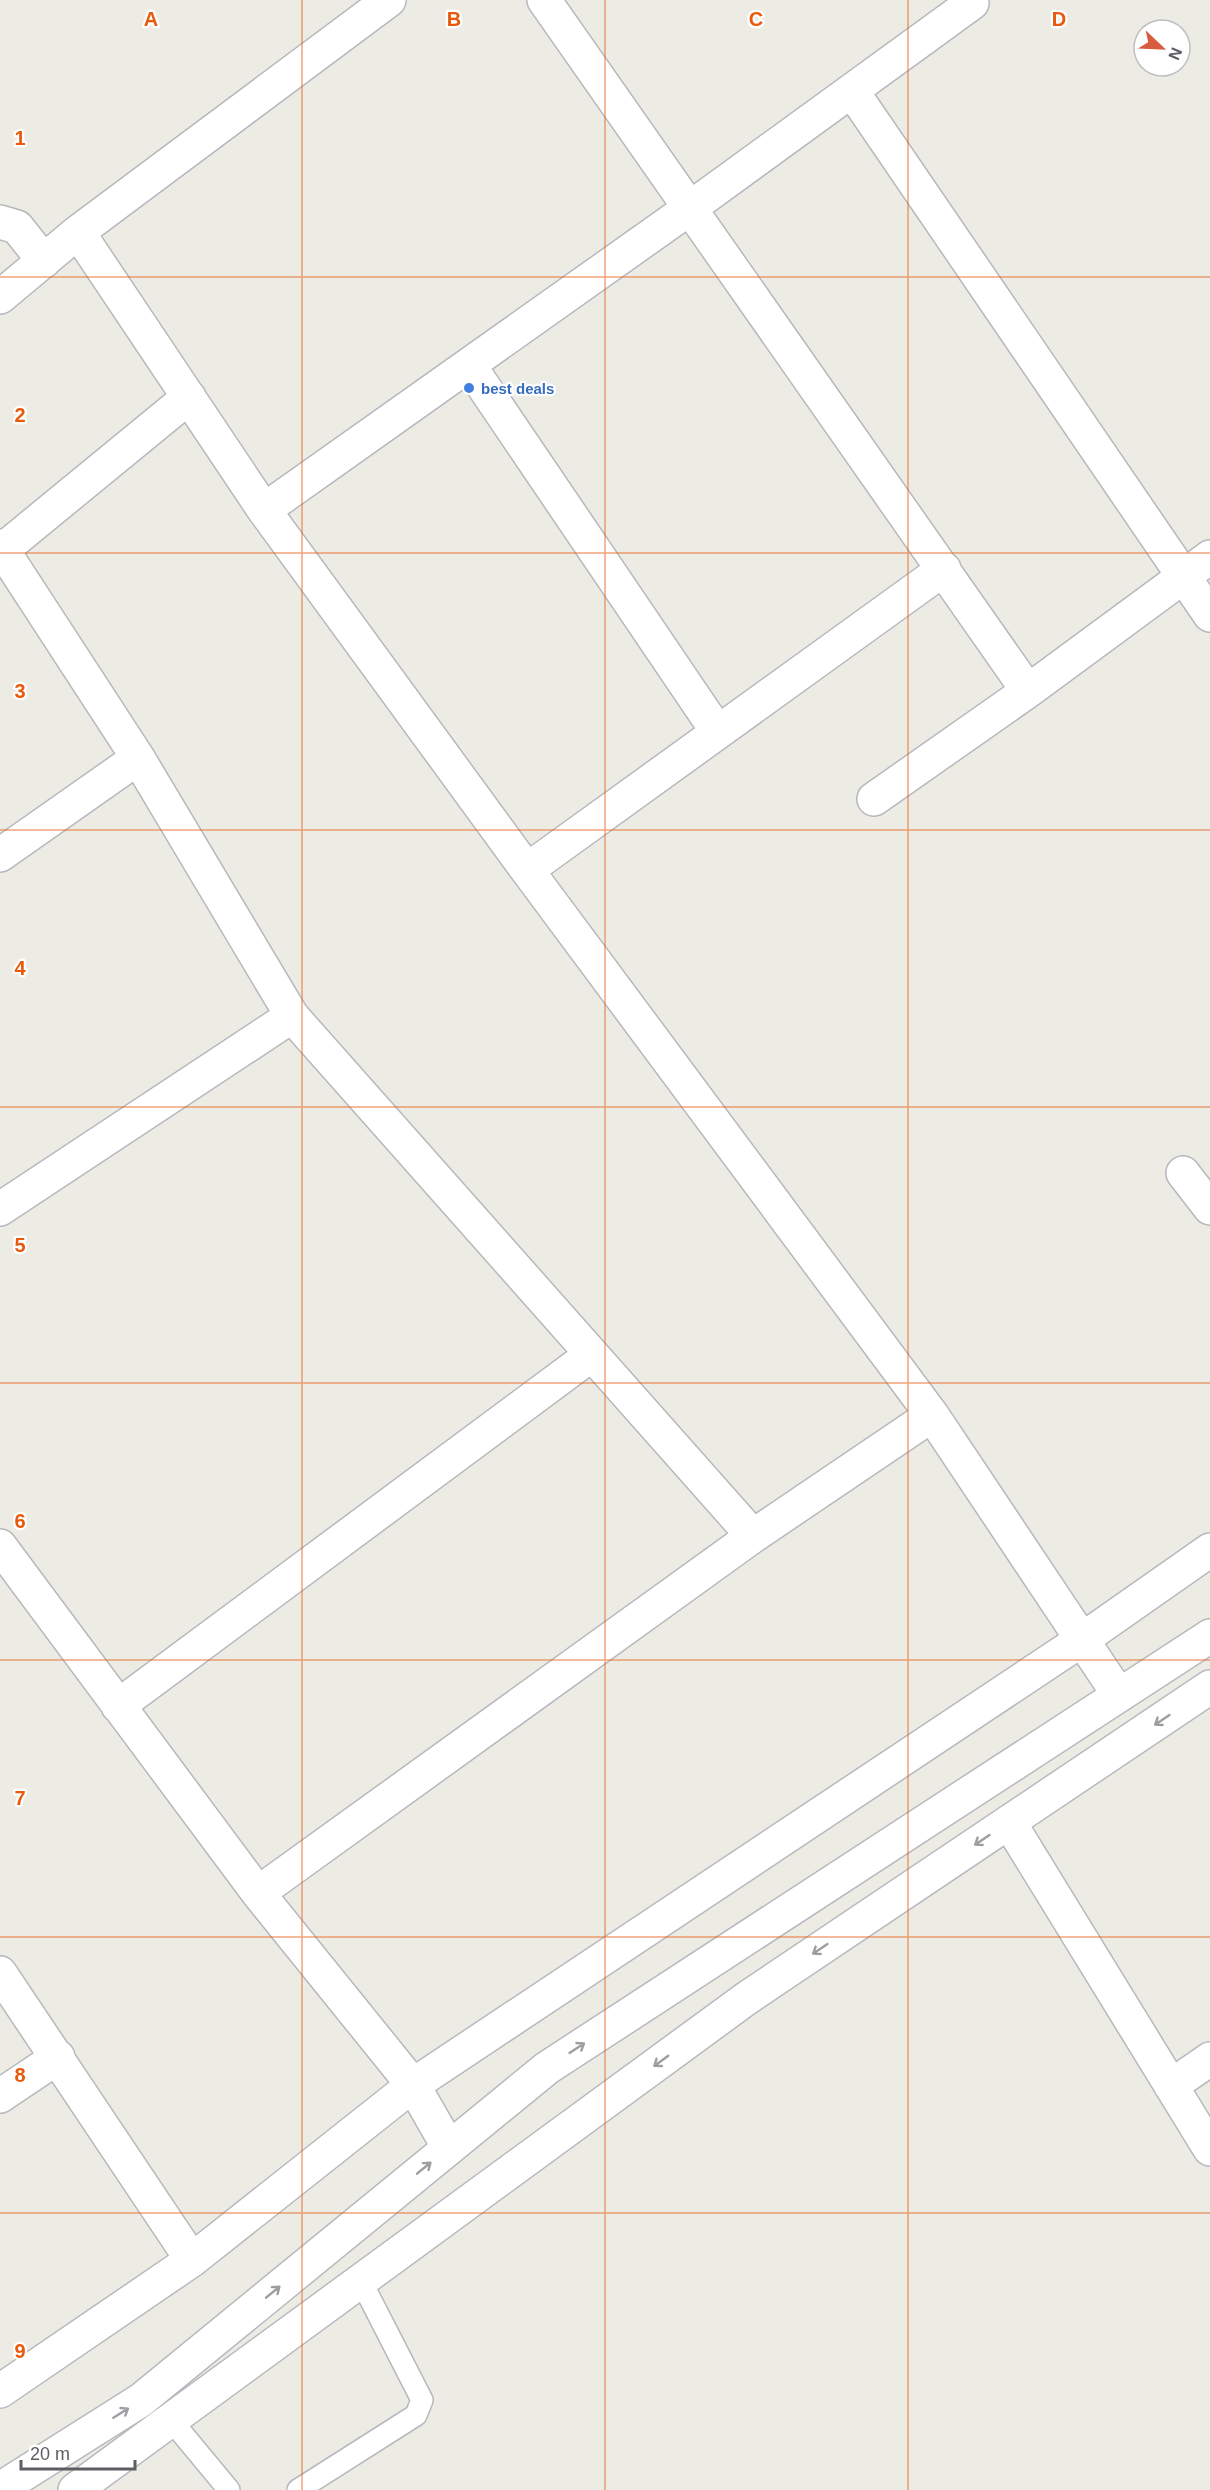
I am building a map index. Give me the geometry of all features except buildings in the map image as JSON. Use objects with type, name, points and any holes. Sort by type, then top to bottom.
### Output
[{"type":"street","points":[[0,297],[78,232],[389,0]]},
{"type":"street","points":[[544,0],[1028,691]]},
{"type":"street","points":[[264,510],[690,208],[972,3]]},
{"type":"street","points":[[852,91],[1197,566],[1210,615]]},
{"type":"street","points":[[0,222],[16,227],[44,261]]},
{"type":"street","points":[[78,232],[264,510],[527,870],[932,1415],[1119,1695]]},
{"type":"street","points":[[469,365],[717,731]]},
{"type":"street","points":[[189,397],[1,549],[138,758],[292,1016],[753,1536]]},
{"type":"street","points":[[874,799],[1028,691],[1197,566]]},
{"type":"street","points":[[527,870],[944,568]]},
{"type":"street","points":[[0,855],[138,758]]},
{"type":"street","points":[[0,1209],[292,1016]]},
{"type":"street","points":[[1183,1173],[1210,1208]]},
{"type":"street","points":[[118,1706],[591,1355]]},
{"type":"street","points":[[258,1893],[753,1536],[932,1415]]},
{"type":"street","points":[[0,1546],[258,1893],[412,2085],[449,2148]]},
{"type":"street","points":[[0,2391],[192,2260],[412,2085],[1083,1639],[1210,1550]]},
{"type":"street","points":[[0,2489],[141,2400],[547,2068],[1210,1636]]},
{"type":"street","points":[[75,2490],[747,1998],[1210,1687]]},
{"type":"street","points":[[1009,1822],[1210,2149]]},
{"type":"street","points":[[0,1973],[192,2260]]},
{"type":"street","points":[[0,2096],[58,2057]]},
{"type":"street","points":[[1171,2086],[1210,2059]]},
{"type":"lane","points":[[298,2490],[416,2415],[422,2400],[361,2281]]},
{"type":"lane","points":[[171,2420],[229,2490]]},
{"type":"place","name":"best deals","points":[[469,388]]}]
